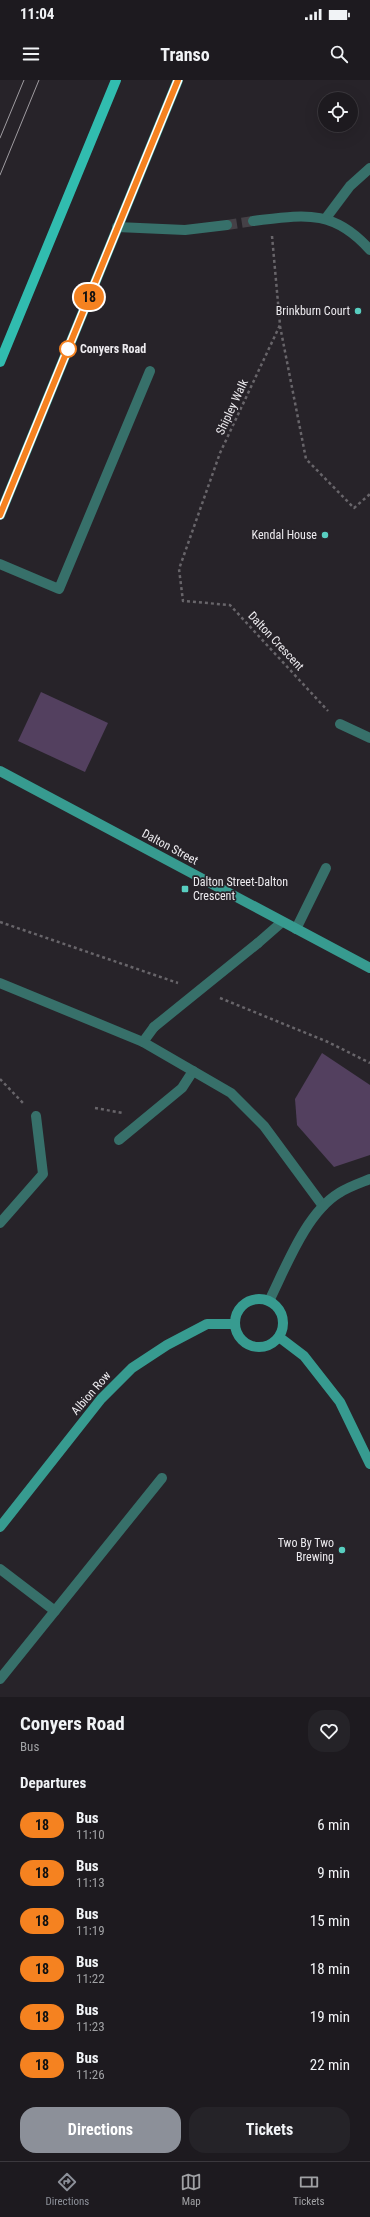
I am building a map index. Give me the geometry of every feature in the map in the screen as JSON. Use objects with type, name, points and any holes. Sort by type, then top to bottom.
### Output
[{"type":"main road","points":[[0,362],[116,80]]},
{"type":"street","points":[[0,515],[178,80]]},
{"type":"street","points":[[326,218],[350,186],[370,168]]},
{"type":"street","points":[[253,221],[303,215],[326,218],[348,229],[370,250]]},
{"type":"street","points":[[117,227],[185,230],[226,225]]},
{"type":"street","points":[[0,564],[59,590],[150,371]]},
{"type":"street","points":[[340,724],[370,738]]},
{"type":"street","name":"Dalton Street","points":[[0,771],[282,922],[368,965]]},
{"type":"street","points":[[296,929],[326,868]]},
{"type":"street","points":[[143,1042],[154,1027],[282,922]]},
{"type":"street","points":[[0,983],[143,1042],[231,1093],[247,1107],[264,1126],[323,1206]]},
{"type":"street","points":[[119,1140],[182,1088],[193,1071]]},
{"type":"street","points":[[0,1223],[43,1174],[36,1116]]},
{"type":"street","points":[[269,1301],[307,1227],[323,1206],[338,1193],[370,1179]]},
{"type":"street","points":[[253,1300],[269,1301],[275,1305],[282,1317],[282,1330],[279,1337],[267,1346],[252,1346],[240,1338],[235,1324],[236,1316],[246,1303],[253,1300]]},
{"type":"street","name":"Albion Row","points":[[0,1527],[101,1399],[132,1368],[167,1344],[207,1324],[235,1324]]},
{"type":"street","points":[[279,1337],[304,1356],[340,1402],[370,1464]]},
{"type":"street","points":[[0,1679],[162,1478]]},
{"type":"street","points":[[0,1569],[55,1611]]},
{"type":"path","points":[[270,219],[280,325],[306,459],[354,508],[370,494]]},
{"type":"path","name":"Shipley Walk","points":[[184,601],[179,569],[220,453],[280,325]]},
{"type":"path","name":"Dalton Crescent","points":[[184,601],[230,605],[340,724]]},
{"type":"path","points":[[0,1079],[36,1116]]},
{"type":"shaded area","points":[[41,692],[108,723],[85,772],[18,741]]},
{"type":"shaded area","points":[[322,1053],[370,1085],[370,1155],[334,1167],[297,1125],[295,1099]]},
{"type":"tunnel","points":[[227,225],[253,221]]},
{"type":"tram line","points":[[0,138],[24,80]]},
{"type":"tram line","points":[[0,175],[39,80]]},
{"type":"bus line","name":"18","points":[[0,515],[178,80]]},
{"type":"place","name":"Brinkburn Court","points":[[358,311]]},
{"type":"place","name":"Conyers Road","points":[[68,349]]},
{"type":"place","name":"Kendal House","points":[[325,535]]},
{"type":"place","name":"Dalton Street-Dalton Crescent","points":[[185,889]]},
{"type":"place","name":"Two By Two Brewing","points":[[342,1550]]}]
